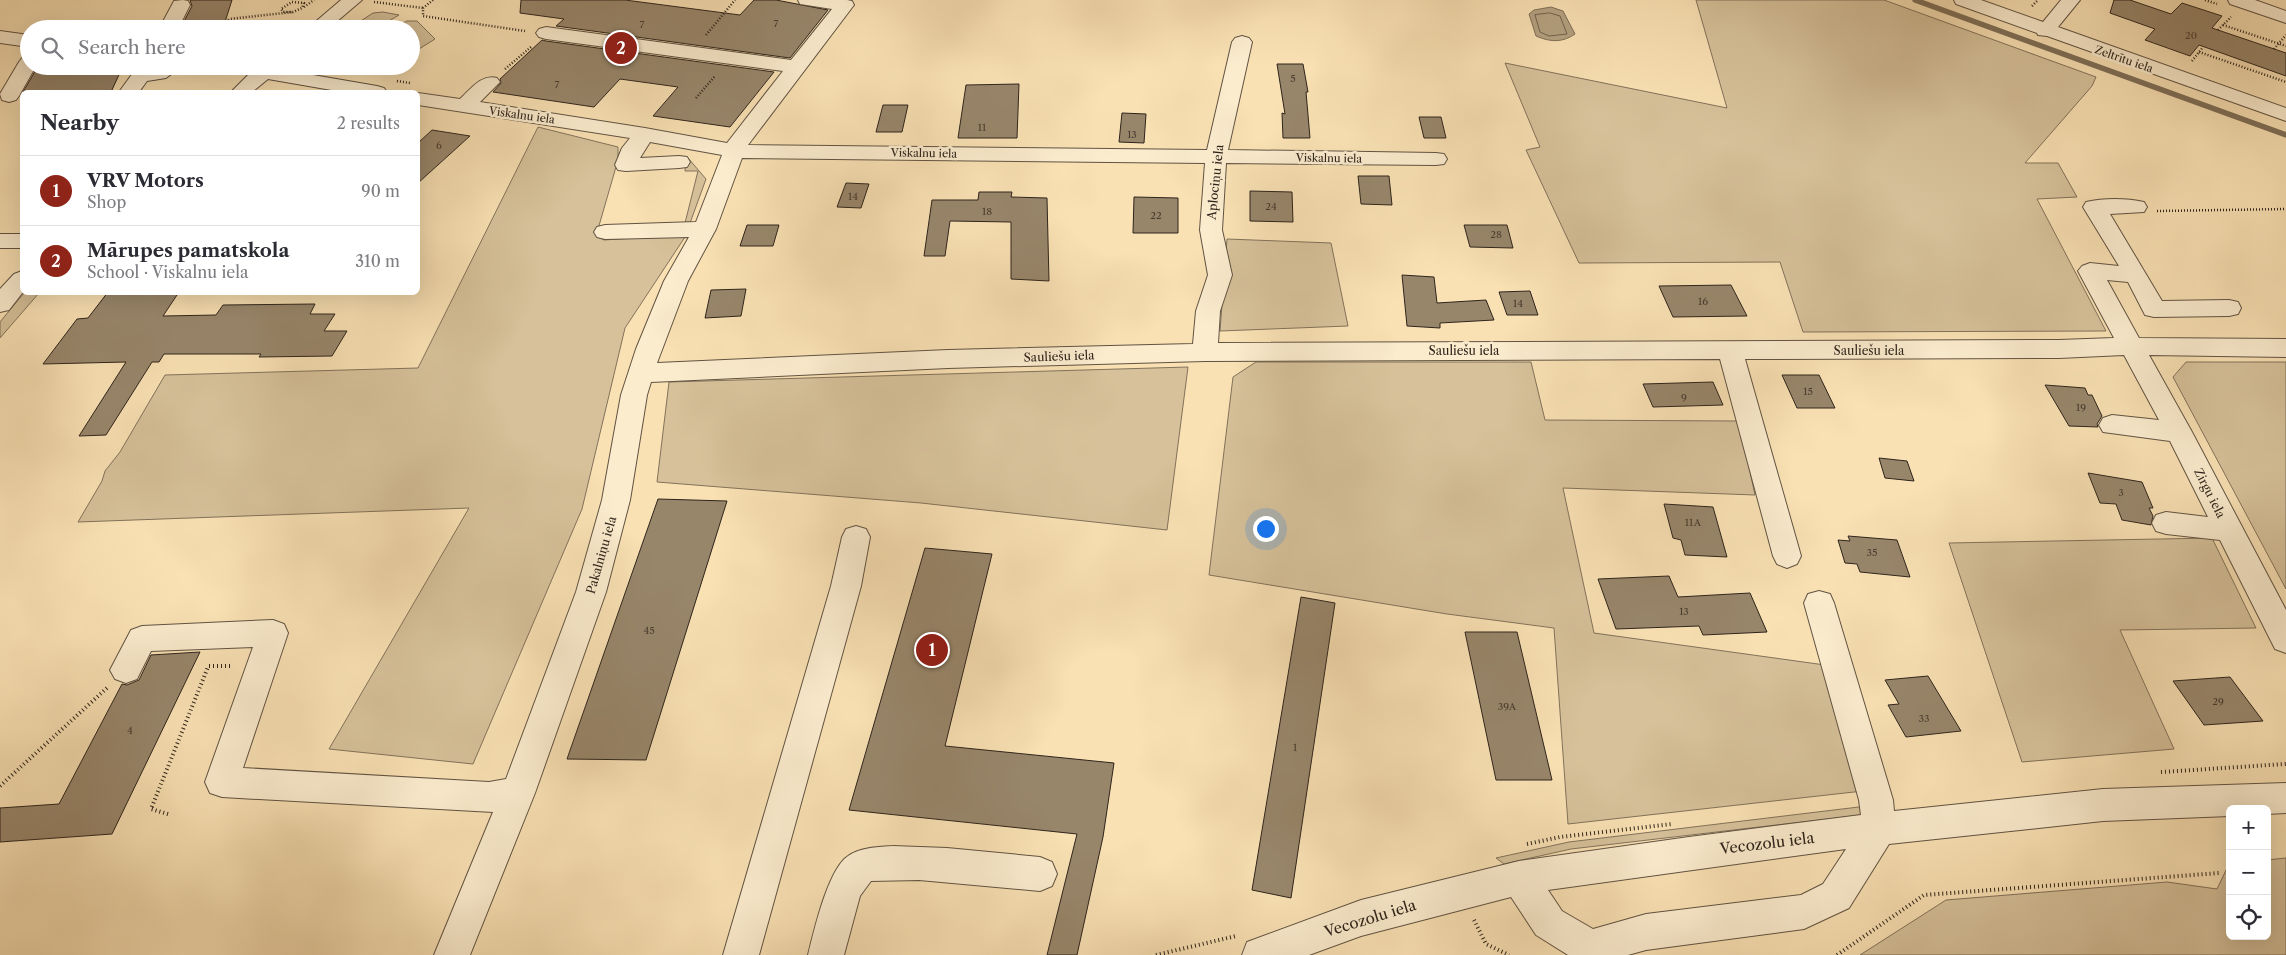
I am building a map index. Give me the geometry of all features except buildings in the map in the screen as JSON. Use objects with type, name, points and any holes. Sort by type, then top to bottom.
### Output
[{"type":"street","name":"Pakalniņu iela","points":[[452,955],[518,793],[591,592],[616,500],[634,395],[649,349],[676,281],[704,229],[734,151],[742,136],[845,5],[807,0]]},
{"type":"street","name":"Zeltrītu iela","points":[[1963,0],[2045,31],[2286,115]]},
{"type":"street","points":[[2045,31],[2071,0]]},
{"type":"street","points":[[330,20],[361,1]]},
{"type":"street","points":[[173,20],[181,5]]},
{"type":"street","points":[[2237,6],[2286,17]]},
{"type":"street","points":[[546,33],[796,67]]},
{"type":"street","points":[[0,38],[20,40]]},
{"type":"street","name":"Aplociņu iela","points":[[1205,352],[1208,311],[1220,275],[1211,230],[1216,157],[1242,42]]},
{"type":"street","points":[[9,96],[21,75]]},
{"type":"street","points":[[130,90],[141,75]]},
{"type":"street","points":[[243,90],[260,75]]},
{"type":"street","points":[[296,75],[367,90]]},
{"type":"street","points":[[463,107],[497,76]]},
{"type":"street","name":"Viskalnu iela","points":[[420,99],[644,134],[734,151],[1436,159]]},
{"type":"street","points":[[644,134],[633,148],[626,164],[679,162]]},
{"type":"street","points":[[2136,207],[2094,208],[2136,275],[2154,309],[2229,308]]},
{"type":"street","points":[[605,232],[704,229]]},
{"type":"street","points":[[0,241],[20,241]]},
{"type":"street","name":"Zirgu iela","points":[[2136,275],[2090,271],[2179,432],[2286,640]]},
{"type":"street","points":[[0,304],[20,281]]},
{"type":"street","name":"Sauliešu iela","points":[[642,373],[948,359],[1205,352],[2049,350],[2098,346],[2286,348]]},
{"type":"street","points":[[1730,350],[1787,556]]},
{"type":"street","points":[[2112,425],[2179,432]]},
{"type":"street","points":[[2166,523],[2228,530]]},
{"type":"street","points":[[741,955],[846,586],[856,536]]},
{"type":"street","points":[[1519,878],[1549,923],[1590,948],[1646,932],[1804,912],[1836,896],[1879,829],[1876,800],[1819,603]]},
{"type":"street","points":[[126,670],[142,639],[273,633],[222,782],[488,797],[518,793]]},
{"type":"street","name":"Vecozolu iela","points":[[1260,955],[1361,918],[1519,878],[1689,853],[1879,829],[2103,805],[2286,798]]},
{"type":"street","points":[[826,955],[832,930],[850,880],[861,867],[889,861],[1040,874]]},
{"type":"path","points":[[228,20],[293,12],[314,0]]},
{"type":"path","points":[[361,1],[423,8],[433,0]]},
{"type":"path","points":[[690,53],[735,0]]},
{"type":"path","points":[[293,12],[283,12],[281,9],[288,3],[297,2],[304,3],[302,8]]},
{"type":"path","points":[[2218,30],[2237,6]]},
{"type":"path","points":[[423,8],[423,16],[546,33]]},
{"type":"path","points":[[2223,25],[2286,46]]},
{"type":"path","points":[[497,76],[546,33]]},
{"type":"path","points":[[2274,49],[2286,35]]},
{"type":"path","points":[[2199,52],[2286,82]]},
{"type":"path","points":[[2136,207],[2156,211],[2286,209]]},
{"type":"path","points":[[168,814],[151,809],[208,667]]},
{"type":"path","points":[[0,786],[126,670]]},
{"type":"path","points":[[1837,955],[1924,895],[2219,873]]},
{"type":"shaded area","points":[[1696,0],[1884,0],[2096,77],[2092,86],[2025,163],[2058,163],[2077,197],[2037,199],[2106,331],[1803,332],[1780,262],[1579,263],[1526,150],[1540,147],[1505,63],[1727,108]]},
{"type":"shaded area","points":[[383,12],[399,15],[390,20],[362,20],[373,13]]},
{"type":"shaded area","points":[[420,24],[435,39],[420,48]]},
{"type":"shaded area","points":[[538,127],[618,147],[618,160],[596,236],[604,240],[681,235],[685,237],[625,328],[582,509],[473,764],[329,749],[469,508],[78,522],[102,481],[105,471],[120,452],[165,375],[418,368]]},
{"type":"shaded area","points":[[686,158],[706,179],[690,223],[685,223],[698,171],[685,171]]},
{"type":"shaded area","points":[[1227,239],[1331,243],[1348,326],[1220,331]]},
{"type":"shaded area","points":[[22,295],[37,295],[0,338],[0,322]]},
{"type":"shaded area","points":[[1256,362],[1531,362],[1545,420],[1739,421],[1755,495],[1563,488],[1594,633],[1825,665],[1863,791],[1568,824],[1554,628],[1447,614],[1209,575],[1233,377]]},
{"type":"shaded area","points":[[2186,362],[2286,362],[2286,589],[2173,377]]},
{"type":"shaded area","points":[[1188,367],[1167,530],[921,503],[657,482],[669,382]]},
{"type":"shaded area","points":[[2212,538],[2256,628],[2120,630],[2174,749],[2022,762],[1949,543]]},
{"type":"shaded area","points":[[1867,806],[1862,815],[1571,849],[1504,864],[1496,858],[1569,842]]},
{"type":"shaded area","points":[[2286,858],[2286,955],[1860,955],[1946,900],[2167,882],[2217,889],[2226,870],[2226,940],[2271,940],[2271,860]]},
{"type":"water","points":[[1551,7],[1563,11],[1575,34],[1556,41],[1536,36],[1529,14],[1534,10]]},
{"type":"waterway","points":[[1915,0],[2286,135]]},
{"type":"place","name":"Mārupes pamatskola","points":[[621,48]]},
{"type":"place","name":"VRV Motors","points":[[932,650]]}]
